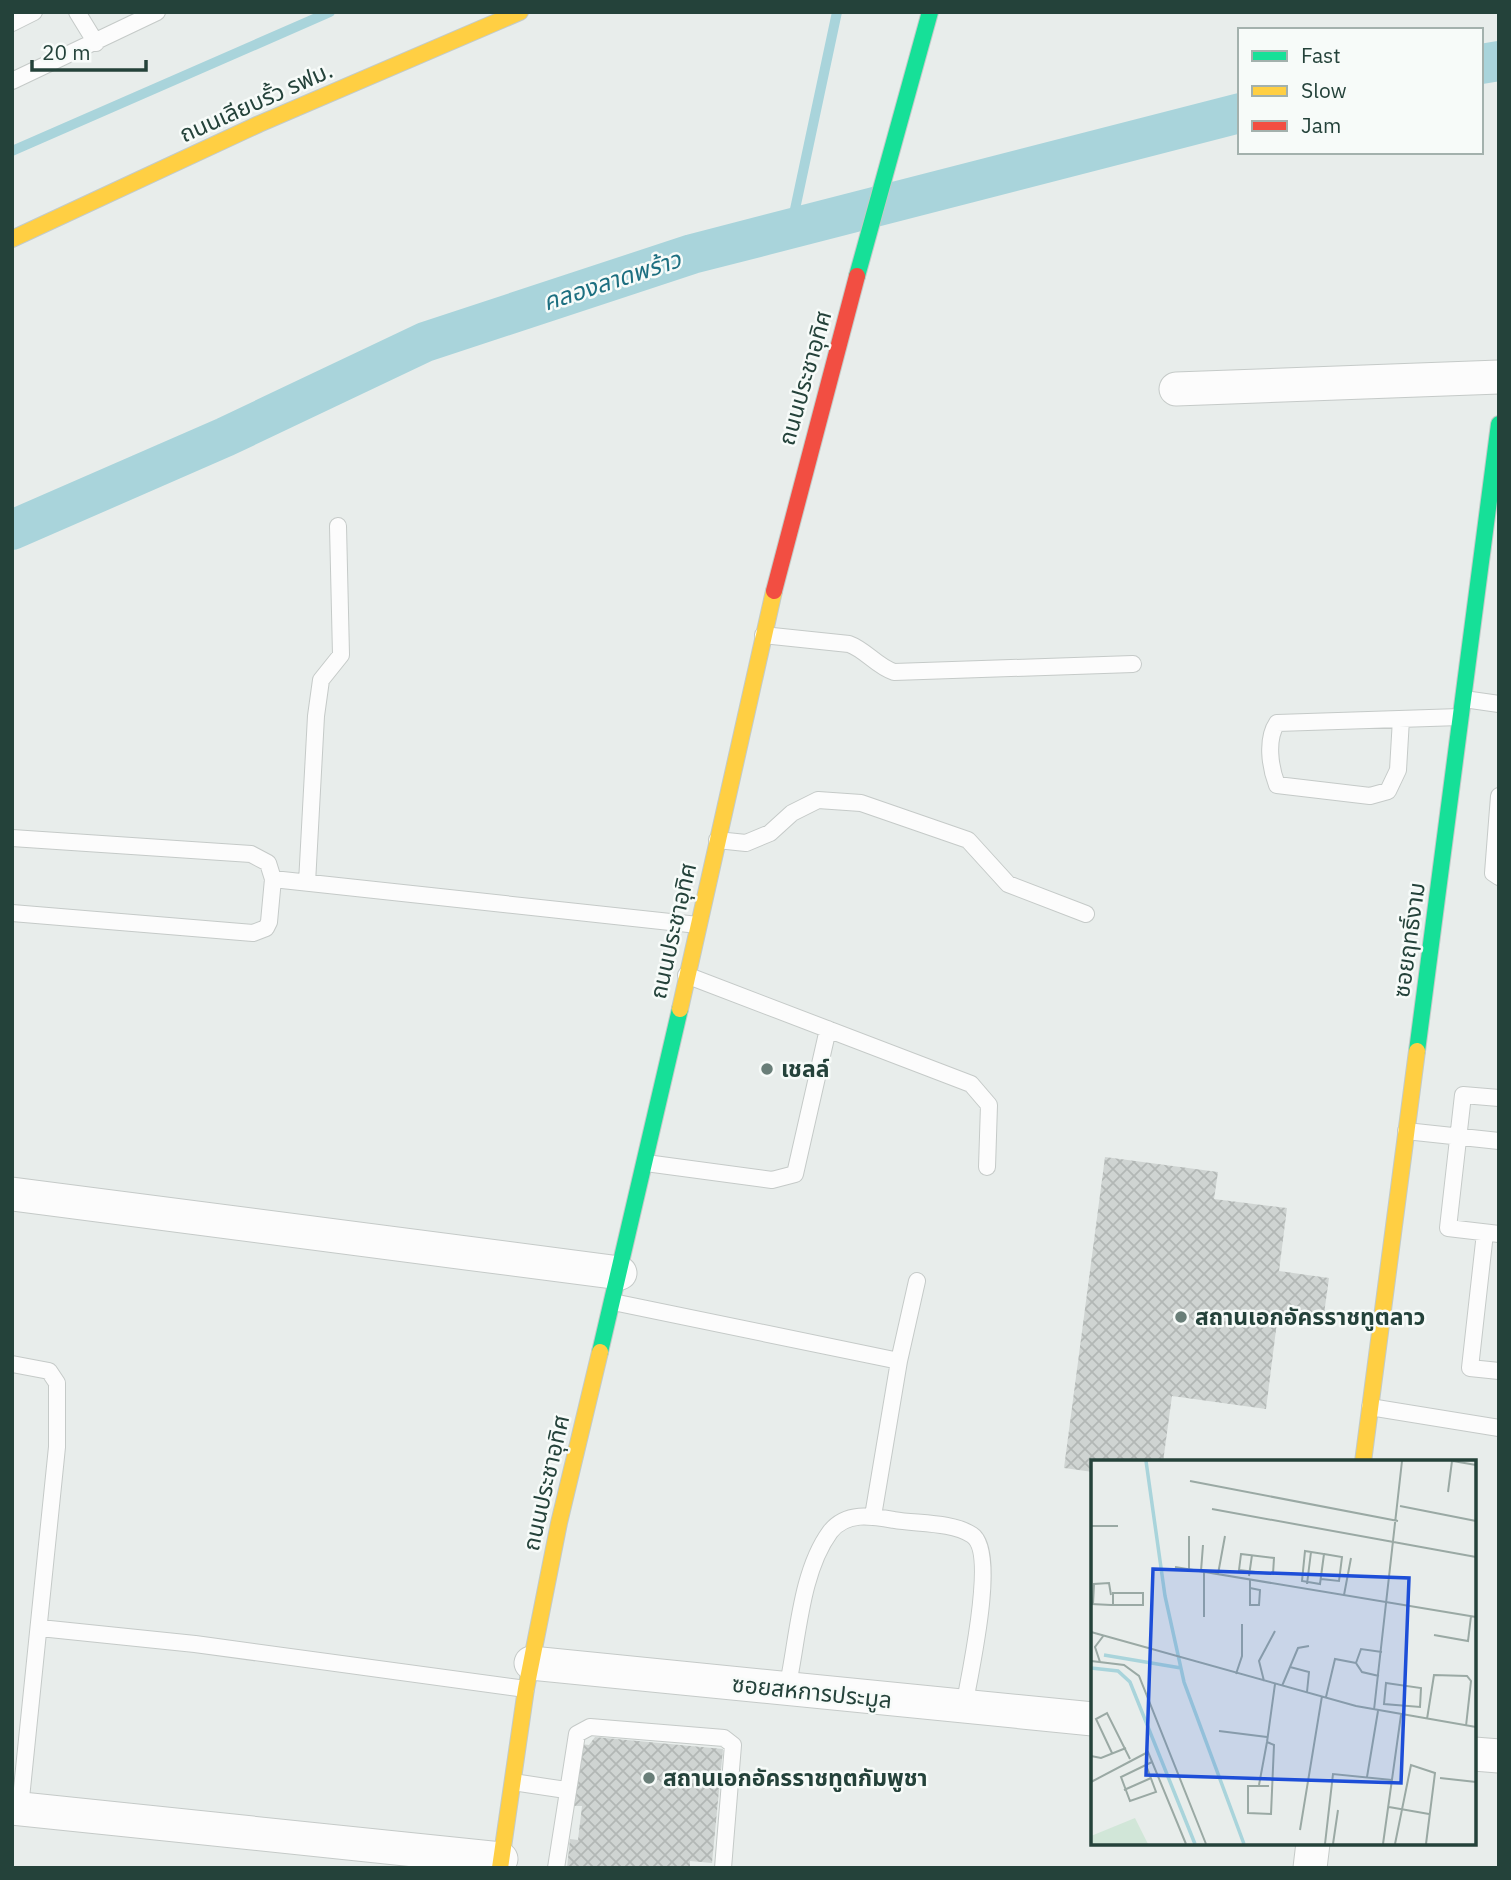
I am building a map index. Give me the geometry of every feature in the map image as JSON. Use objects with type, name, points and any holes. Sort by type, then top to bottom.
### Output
[{"type":"main road","name":"ถนนเลียบรั้ว รฟม.","points":[[12,239],[259,124],[520,12]]},
{"type":"main road","name":"ถนนประชาอุทิศ","points":[[501,1863],[528,1676],[559,1522],[646,1163],[763,635],[796,498],[930,12]]},
{"type":"main road","name":"ซอยฤทธิ์งาม","points":[[1363,1460],[1464,699],[1496,481],[1499,424]]},
{"type":"street","points":[[1176,388],[1499,377]]},
{"type":"street","points":[[12,1194],[616,1288]]},
{"type":"street","name":"ซอยสหการประมูล","points":[[528,1676],[786,1689],[1091,1719]]},
{"type":"street","points":[[1476,1754],[1499,1756]]},
{"type":"street","points":[[16,1808],[501,1863]]},
{"type":"street","points":[[1310,1868],[1313,1845]]},
{"type":"lane","points":[[12,23],[34,12]]},
{"type":"lane","points":[[77,12],[96,43]]},
{"type":"lane","points":[[12,81],[157,12]]},
{"type":"lane","points":[[307,883],[316,716],[321,680],[341,655],[338,526]]},
{"type":"lane","points":[[763,635],[849,644],[859,647],[881,667],[894,672],[1133,664]]},
{"type":"lane","points":[[1464,699],[1499,704]]},
{"type":"lane","points":[[1401,719],[1398,770],[1388,792],[1370,796],[1277,785],[1270,740],[1277,723],[1462,717]]},
{"type":"lane","points":[[1499,796],[1492,862],[1493,873],[1499,877]]},
{"type":"lane","points":[[717,840],[746,843],[771,833],[792,813],[818,800],[861,803],[968,841],[1008,884],[1086,914]]},
{"type":"lane","points":[[12,838],[251,855],[268,863],[273,879],[269,922],[266,928],[253,933],[12,913]]},
{"type":"lane","points":[[273,879],[698,925]]},
{"type":"lane","points":[[686,975],[971,1084],[982,1093],[989,1105],[987,1167]]},
{"type":"lane","points":[[646,1163],[772,1180],[795,1174],[828,1029]]},
{"type":"lane","points":[[1499,1098],[1463,1095],[1448,1228],[1492,1234],[1470,1368],[1499,1371]]},
{"type":"lane","points":[[1406,1131],[1499,1141]]},
{"type":"lane","points":[[873,1516],[899,1361],[917,1281]]},
{"type":"lane","points":[[616,1288],[899,1361]]},
{"type":"lane","points":[[12,1364],[50,1371],[57,1383],[57,1447],[40,1628],[16,1808]]},
{"type":"lane","points":[[1370,1407],[1499,1428]]},
{"type":"lane","points":[[786,1689],[811,1562],[832,1529],[856,1516],[873,1516],[951,1528],[974,1536],[982,1548],[982,1602],[964,1707]]},
{"type":"lane","points":[[40,1628],[528,1676]]},
{"type":"lane","points":[[556,1868],[566,1790],[577,1734],[590,1727],[724,1738],[733,1745],[723,1868]]},
{"type":"lane","points":[[512,1782],[566,1790]]},
{"type":"building","name":"สถานเอกอัครราชทูตลาว","points":[[1105,1157],[1218,1172],[1214,1199],[1287,1208],[1279,1271],[1329,1278],[1323,1321],[1278,1314],[1266,1409],[1172,1396],[1163,1460],[1091,1460],[1091,1472],[1064,1468]]},
{"type":"building","name":"สถานเอกอัครราชทูตกัมพูชา","points":[[595,1737],[723,1749],[712,1863],[690,1861],[690,1868],[567,1868],[570,1839],[578,1840],[582,1806],[574,1806],[581,1744],[589,1745]]},
{"type":"waterway","points":[[12,151],[330,12]]},
{"type":"waterway","points":[[791,228],[837,12]]},
{"type":"waterway","name":"คลองลาดพร้าว","points":[[1483,64],[1499,61]]},
{"type":"waterway","name":"คลองลาดพร้าว","points":[[12,530],[225,437],[425,342],[692,254],[1238,114]]},
{"type":"traffic: fast","points":[[857,276],[930,12]]},
{"type":"traffic: fast","points":[[1417,1051],[1499,424]]},
{"type":"traffic: fast","points":[[600,1352],[680,1009]]},
{"type":"traffic: slow","points":[[12,239],[259,124],[520,12]]},
{"type":"traffic: slow","points":[[680,1009],[774,591]]},
{"type":"traffic: slow","points":[[1363,1460],[1417,1051]]},
{"type":"traffic: slow","points":[[500,1868],[526,1689],[559,1523],[600,1352]]},
{"type":"traffic: jam","points":[[774,591],[857,276]]},
{"type":"place","name":"เชลล์","points":[[767,1069]]},
{"type":"place","name":"สถานเอกอัครราชทูตลาว","points":[[1181,1317]]},
{"type":"place","name":"สถานเอกอัครราชทูตกัมพูชา","points":[[649,1778]]}]
